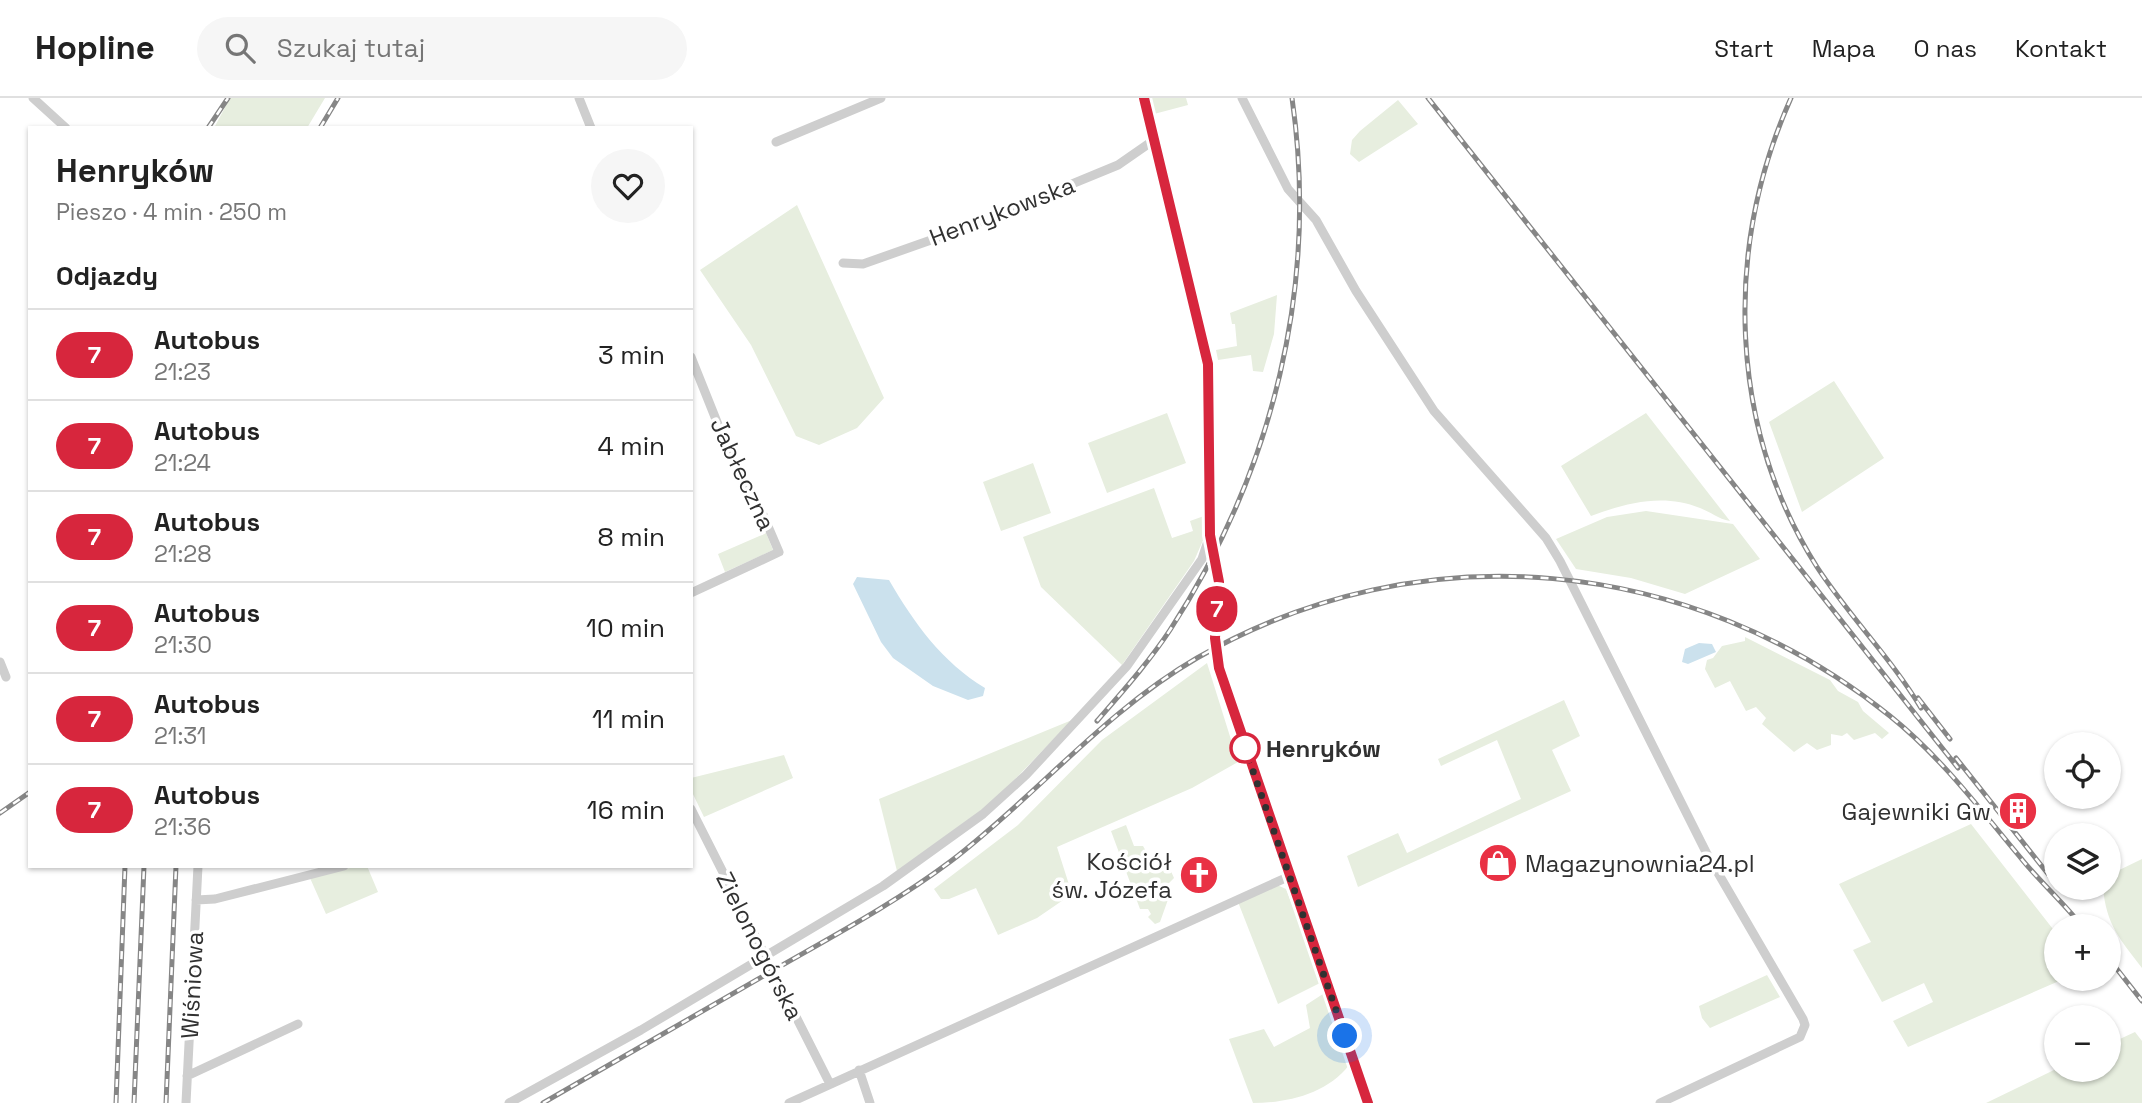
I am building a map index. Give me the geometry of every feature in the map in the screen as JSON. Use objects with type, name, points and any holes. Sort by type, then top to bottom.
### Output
[{"type":"street","points":[[33,98],[64,126]]},
{"type":"street","points":[[579,98],[590,126]]},
{"type":"street","points":[[776,142],[881,98]]},
{"type":"street","points":[[1143,98],[1208,364],[1210,535],[1219,582],[1215,638],[1219,668],[1368,1103]]},
{"type":"street","points":[[1242,98],[1287,189],[1316,220],[1356,291],[1434,411],[1546,538],[1707,854],[1803,1018],[1805,1025],[1800,1037],[1660,1103]]},
{"type":"street","name":"Henrykowska","points":[[843,263],[863,264],[965,228],[1118,165],[1154,140]]},
{"type":"street","name":"Jabłeczna","points":[[693,362],[724,442],[758,503],[779,552],[693,592]]},
{"type":"street","points":[[509,1103],[641,1030],[883,886],[953,838],[1026,775],[1127,666],[1202,559],[1210,535]]},
{"type":"street","points":[[0,662],[6,677]]},
{"type":"street","name":"Zielonogórska","points":[[693,813],[830,1084]]},
{"type":"street","name":"Wiśniowa","points":[[186,1103],[198,868]]},
{"type":"street","points":[[196,900],[215,899],[336,868]]},
{"type":"street","points":[[789,1103],[1290,876]]},
{"type":"street","points":[[187,1076],[298,1024]]},
{"type":"street","points":[[859,1070],[870,1103]]},
{"type":"green space","points":[[230,98],[325,98],[308,126],[215,126]]},
{"type":"green space","points":[[1150,98],[1186,98],[1188,105],[1154,114]]},
{"type":"green space","points":[[1398,100],[1418,124],[1359,162],[1350,154],[1352,140]]},
{"type":"green space","points":[[797,205],[884,398],[857,428],[819,445],[796,436],[751,345],[700,270]]},
{"type":"green space","points":[[1277,295],[1274,334],[1263,372],[1253,371],[1251,355],[1218,360],[1216,350],[1237,346],[1235,324],[1232,324],[1230,313]]},
{"type":"green space","points":[[1834,381],[1884,458],[1802,512],[1769,422]]},
{"type":"green space","points":[[1167,413],[1186,463],[1107,493],[1088,443]]},
{"type":"green space","points":[[1646,413],[1730,521],[1700,508],[1672,501],[1631,504],[1591,516],[1561,466]]},
{"type":"green space","points":[[1033,463],[1051,513],[1001,531],[983,482]]},
{"type":"green space","points":[[1154,488],[1172,538],[1193,531],[1190,521],[1204,516],[1204,538],[1194,561],[1122,665],[1041,587],[1023,537]]},
{"type":"green space","points":[[1646,511],[1733,524],[1760,559],[1685,594],[1631,578],[1576,569],[1556,539],[1607,517]]},
{"type":"green space","points":[[766,533],[773,550],[725,572],[718,554]]},
{"type":"green space","points":[[1745,637],[1830,680],[1838,691],[1858,702],[1863,711],[1889,733],[1882,739],[1875,733],[1854,740],[1847,733],[1842,736],[1831,734],[1831,745],[1817,750],[1807,743],[1794,752],[1762,724],[1766,718],[1756,707],[1746,711],[1730,681],[1715,688],[1705,669],[1707,660],[1713,658],[1722,646],[1745,641]]},
{"type":"green space","points":[[1207,663],[1238,762],[1192,788],[1057,847],[1072,894],[1037,918],[998,935],[976,888],[949,899],[941,899],[934,889],[1018,825],[1102,740]]},
{"type":"green space","points":[[1564,700],[1580,736],[1552,750],[1571,791],[1358,887],[1347,856],[1398,833],[1407,853],[1521,799],[1497,740],[1441,766],[1438,759]]},
{"type":"green space","points":[[1072,720],[994,801],[897,871],[879,799]]},
{"type":"green space","points":[[784,755],[793,778],[704,817],[693,794],[693,778]]},
{"type":"green space","points":[[1971,824],[2044,918],[2044,988],[1908,1047],[1893,1021],[1933,1002],[1924,983],[1882,1002],[1853,950],[1871,942],[1839,884]]},
{"type":"green space","points":[[1126,825],[1134,846],[1143,846],[1158,872],[1170,869],[1174,878],[1168,884],[1170,894],[1160,922],[1155,924],[1148,917],[1151,914],[1148,909],[1140,909],[1111,831]]},
{"type":"green space","points":[[2142,859],[2142,968],[2121,940],[2121,914],[2107,912],[2105,900],[2121,900],[2121,869]]},
{"type":"green space","points":[[349,868],[368,868],[378,892],[326,914],[310,878]]},
{"type":"green space","points":[[1277,885],[1286,889],[1322,982],[1278,1004],[1238,902]]},
{"type":"green space","points":[[1767,975],[1780,997],[1710,1028],[1702,1018],[1699,1006]]},
{"type":"green space","points":[[1326,992],[1338,1023],[1349,1065],[1330,1083],[1306,1095],[1253,1103],[1229,1039],[1264,1029],[1274,1047],[1310,1028],[1306,1005]]},
{"type":"green space","points":[[2135,1032],[2142,1041],[2142,1103],[1986,1103],[2044,1075],[2044,1082],[2121,1082],[2121,1038]]},
{"type":"water","points":[[857,577],[889,580],[942,654],[985,688],[983,696],[968,700],[933,686],[893,658],[881,642],[853,584]]},
{"type":"water","points":[[1699,643],[1712,644],[1716,652],[1688,664],[1682,662],[1685,649]]},
{"type":"railway","points":[[209,126],[228,98]]},
{"type":"railway","points":[[321,126],[338,98]]},
{"type":"railway","points":[[1097,721],[1162,642],[1206,569],[1236,506],[1261,441],[1280,375],[1292,307],[1299,238],[1299,168],[1292,98]]},
{"type":"railway","points":[[1428,98],[1958,768]]},
{"type":"railway","points":[[1791,98],[1769,155],[1754,215],[1746,275],[1745,336],[1752,396],[1766,455],[1788,513],[1817,567],[1921,708]]},
{"type":"railway","points":[[543,1103],[908,891],[982,836],[1131,703],[1197,658],[1283,617],[1372,590],[1462,577],[1553,579],[1642,593],[1729,621],[1812,662],[1890,716],[1926,748],[2071,914]]},
{"type":"railway","points":[[1918,698],[1950,739]]},
{"type":"railway","points":[[1956,758],[2044,869]]},
{"type":"railway","points":[[0,813],[28,793]]},
{"type":"railway","points":[[116,1103],[125,868]]},
{"type":"railway","points":[[134,1103],[144,868]]},
{"type":"railway","points":[[166,1103],[176,868]]},
{"type":"railway","points":[[2121,974],[2142,1001]]},
{"type":"bus line","name":"7","points":[[1144,98],[1208,364],[1210,535],[1219,582],[1215,627],[1219,668],[1368,1103]]},
{"type":"place","name":"Henryków","points":[[1245,748]]},
{"type":"place","name":"Gajewniki Gw","points":[[2018,811]]},
{"type":"place","name":"Magazynownia24.pl","points":[[1498,863]]},
{"type":"place","name":"Kościół św. Józefa","points":[[1199,875]]},
{"type":"route","points":[[1245,748],[1345,1036]]}]
